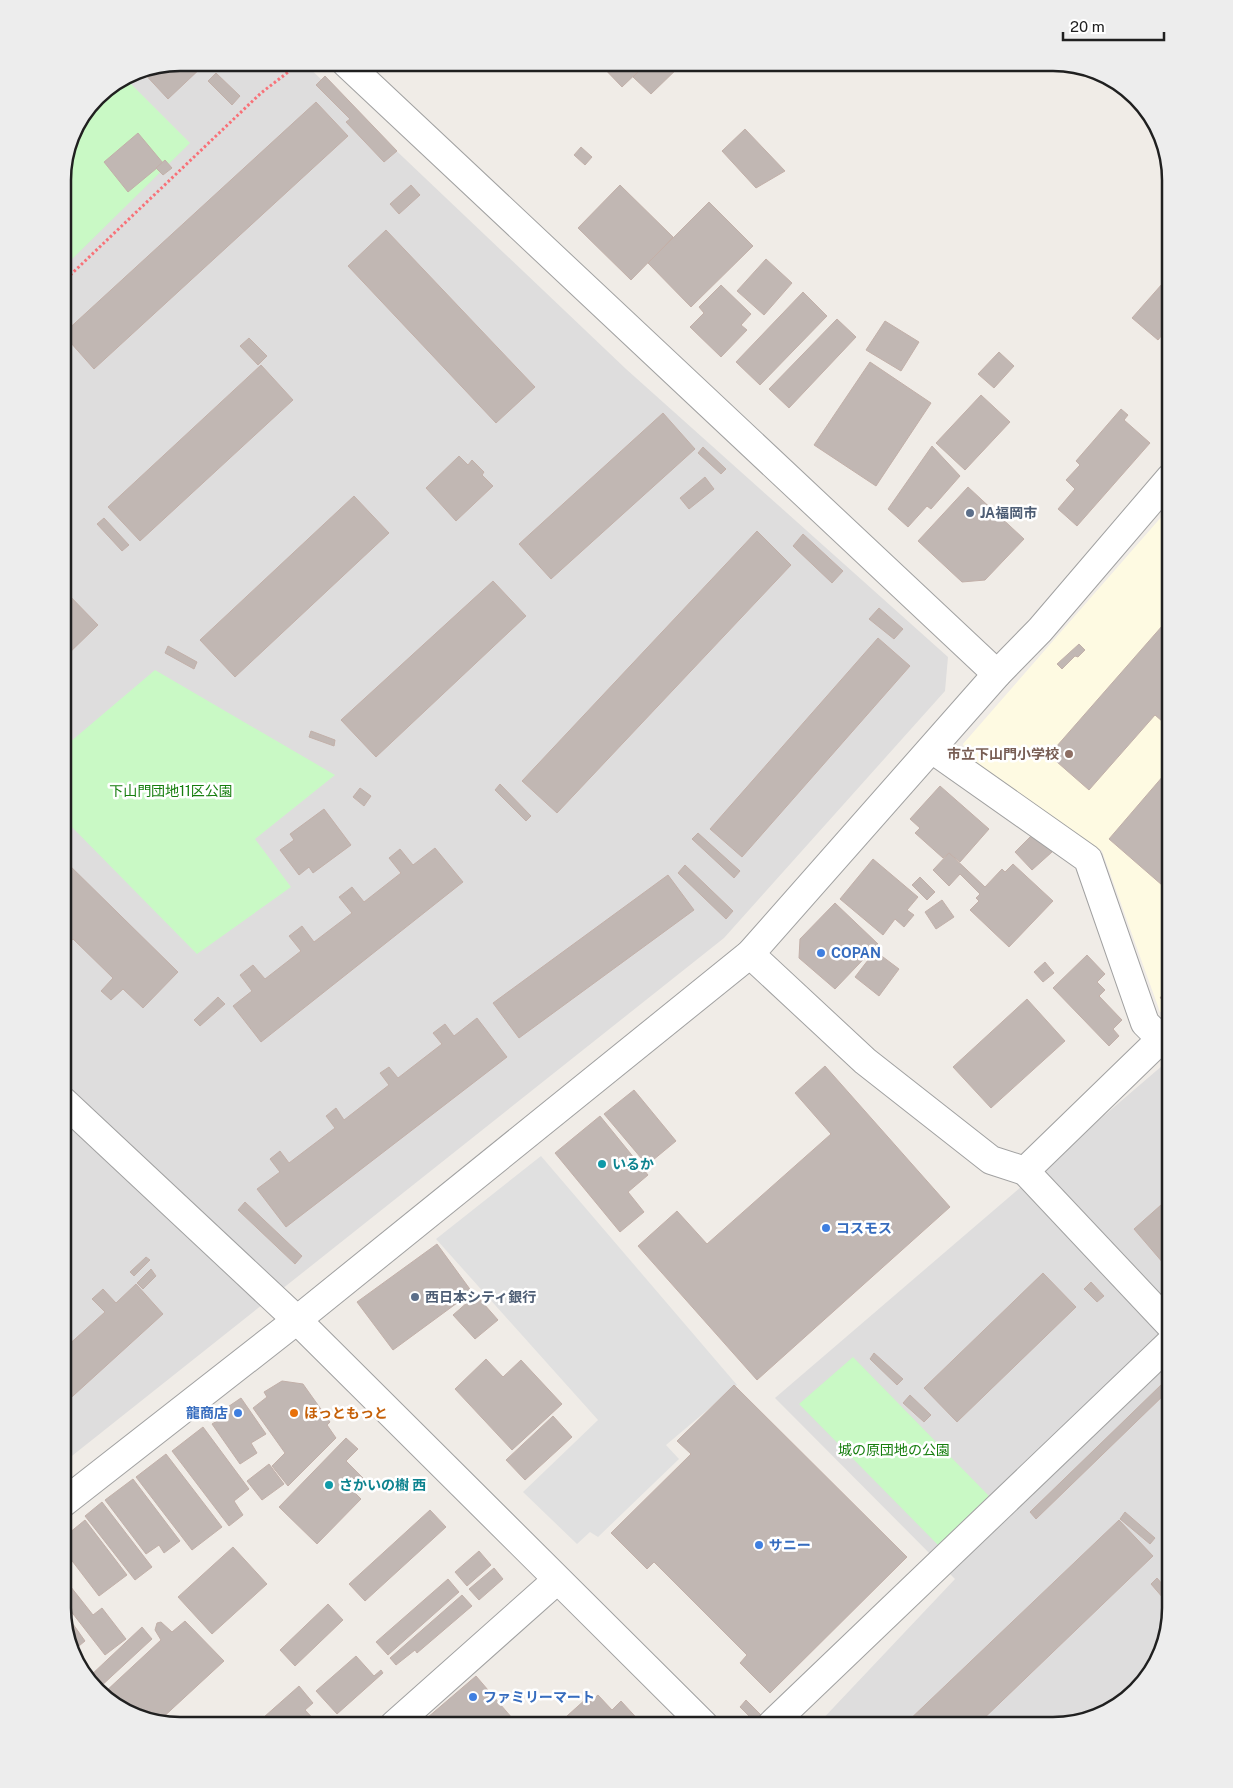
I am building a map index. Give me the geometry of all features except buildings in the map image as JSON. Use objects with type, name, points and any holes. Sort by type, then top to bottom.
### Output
[{"type":"street","points":[[356,71],[997,674]]},
{"type":"street","points":[[71,1496],[297,1320],[750,954],[997,674],[1040,630],[1162,487]]},
{"type":"street","points":[[932,749],[1088,859],[1145,1023],[1162,1034]]},
{"type":"street","points":[[750,954],[865,1061],[991,1160],[1025,1171],[1162,1317]]},
{"type":"street","points":[[1025,1171],[1162,1041]]},
{"type":"street","points":[[71,1108],[297,1320],[696,1717]]},
{"type":"street","points":[[779,1717],[1162,1352]]},
{"type":"street","points":[[403,1717],[557,1580]]},
{"type":"path","points":[[71,274],[261,93],[289,71]]},
{"type":"shaded area","points":[[173,71],[312,71],[626,369],[948,657],[945,691],[724,938],[71,1457],[71,173],[75,152],[82,132],[98,108],[108,98],[132,82],[159,73]]},
{"type":"shaded area","name":"市立下山門小学校","points":[[1162,516],[1162,1012],[1160,1012],[1102,851],[970,764],[963,744]]},
{"type":"shaded area","points":[[1162,1066],[1162,1608],[1158,1636],[1153,1649],[1147,1662],[1130,1685],[1107,1702],[1081,1713],[1067,1716],[825,1717],[955,1579],[775,1398]]},
{"type":"shaded area","points":[[541,1156],[737,1385],[666,1445],[679,1459],[598,1537],[590,1532],[577,1544],[523,1492],[598,1420],[436,1239]]},
{"type":"green space","points":[[130,83],[190,143],[71,260],[71,173],[75,152],[82,132],[98,108],[108,98]]},
{"type":"green space","name":"下山門団地11区公園","points":[[155,670],[335,775],[255,839],[291,887],[197,954],[71,826],[71,741]]},
{"type":"green space","name":"城の原団地の公園","points":[[853,1357],[989,1496],[938,1545],[799,1404]]},
{"type":"place","name":"JA福岡市","points":[[970,513]]},
{"type":"place","name":"市立下山門小学校","points":[[1069,754]]},
{"type":"place","name":"COPAN","points":[[821,953]]},
{"type":"place","name":"いるか","points":[[602,1164]]},
{"type":"place","name":"コスモス","points":[[826,1228]]},
{"type":"place","name":"西日本シティ銀行","points":[[415,1297]]},
{"type":"place","name":"龍商店","points":[[238,1413]]},
{"type":"place","name":"ほっともっと","points":[[294,1413]]},
{"type":"place","name":"さかいの樹 西","points":[[329,1485]]},
{"type":"place","name":"サニー","points":[[759,1545]]},
{"type":"place","name":"ファミリーマート","points":[[473,1697]]}]
